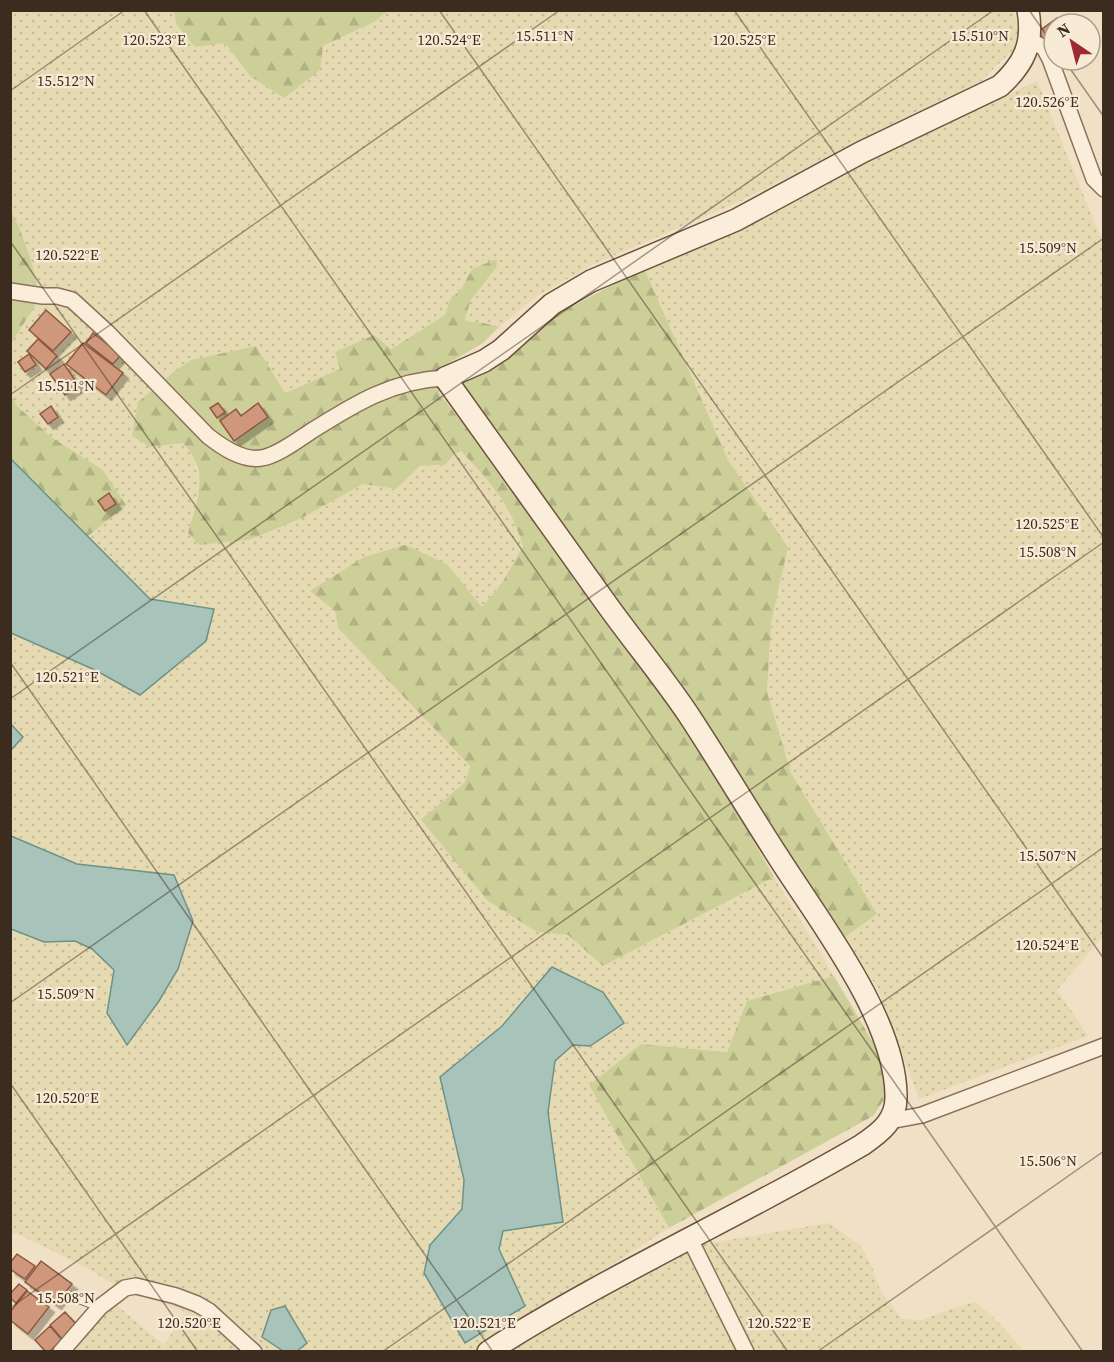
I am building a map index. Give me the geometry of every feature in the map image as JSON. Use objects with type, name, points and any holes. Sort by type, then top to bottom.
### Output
[{"type":"street","points":[[10,291],[57,296],[72,300],[108,333],[208,435],[224,448],[254,458],[270,456],[381,391],[411,381],[444,378],[484,361],[516,340],[552,304],[591,281],[736,220],[862,152],[1000,86],[1021,63],[1030,40],[1028,10]]},
{"type":"street","points":[[1030,40],[1044,48],[1050,58],[1094,179],[1104,189]]},
{"type":"street","points":[[444,378],[687,712],[826,928],[853,973],[874,1016],[887,1047],[896,1092],[894,1112],[890,1121],[880,1132],[862,1145],[566,1304],[488,1352]]},
{"type":"street","points":[[890,1121],[922,1115],[1104,1046]]},
{"type":"street","points":[[690,1239],[746,1352]]},
{"type":"street","points":[[61,1352],[100,1307],[125,1288],[136,1286],[197,1304],[209,1311],[254,1352]]},
{"type":"lane","points":[[71,1296],[100,1307]]},
{"type":"shaded area","points":[[11,11],[174,11],[176,24],[225,43],[250,76],[374,22],[388,11],[1014,11],[1021,42],[981,81],[741,201],[592,265],[537,296],[499,327],[465,322],[470,301],[496,268],[472,269],[462,288],[450,300],[445,315],[390,349],[336,352],[341,369],[284,393],[256,346],[191,360],[176,369],[138,402],[150,447],[183,443],[193,454],[201,485],[188,533],[199,545],[249,540],[302,518],[363,484],[396,489],[420,466],[445,465],[454,454],[462,450],[492,484],[517,525],[523,546],[502,583],[482,607],[447,564],[335,611],[338,628],[470,766],[465,782],[421,820],[537,932],[568,935],[603,966],[774,877],[834,976],[747,1001],[727,1052],[641,1044],[589,1085],[669,1228],[475,1352],[297,1351],[307,1342],[285,1306],[262,1337],[283,1351],[69,1351],[92,1323],[115,1304],[164,1345],[186,1312],[113,1284],[87,1268],[16,1233],[11,1234]],"holes":[[[552,967],[573,1045],[555,1061],[548,1112],[563,1222],[503,1231],[499,1249],[525,1306],[465,1343],[424,1273],[430,1245],[462,1209],[464,1180],[440,1077],[502,1026]]]},
{"type":"shaded area","points":[[1037,81],[1103,243],[1103,937],[1057,990],[1088,1036],[919,1099],[877,987],[845,937],[877,914],[791,773],[767,692],[771,623],[788,547],[728,460],[644,268]]},
{"type":"shaded area","points":[[829,1223],[861,1246],[880,1290],[902,1319],[922,1320],[975,1302],[996,1320],[1024,1351],[502,1352],[686,1247]]},
{"type":"green space","points":[[174,10],[388,11],[374,22],[323,46],[320,70],[284,98],[250,76],[225,43],[195,47],[176,24]]},
{"type":"green space","points":[[11,212],[29,255],[36,281],[37,300],[11,344]]},
{"type":"green space","points":[[497,259],[496,268],[470,301],[465,321],[499,327],[483,343],[447,364],[439,393],[483,445],[682,716],[774,877],[603,966],[568,935],[537,932],[488,901],[421,820],[465,782],[470,766],[338,628],[335,611],[310,591],[364,557],[405,545],[447,564],[482,607],[502,583],[523,546],[506,506],[481,473],[461,451],[454,454],[445,465],[420,466],[396,489],[363,484],[302,518],[249,540],[199,545],[188,533],[199,486],[197,465],[192,454],[183,443],[150,447],[132,436],[138,402],[191,360],[256,346],[285,393],[340,369],[335,352],[374,335],[391,349],[445,315],[450,300],[462,288],[472,269]]},
{"type":"green space","points":[[644,268],[728,460],[788,547],[771,623],[767,692],[791,773],[877,914],[845,937],[786,856],[457,381],[514,354],[558,314]]},
{"type":"green space","points":[[10,392],[17,406],[51,437],[103,470],[126,505],[88,536],[11,458]]},
{"type":"green space","points":[[834,976],[885,1063],[886,1097],[873,1116],[669,1228],[589,1085],[641,1044],[727,1052],[747,1001]]},
{"type":"water","points":[[10,458],[150,599],[214,609],[206,641],[140,695],[95,670],[11,633]]},
{"type":"water","points":[[10,723],[23,737],[11,750],[10,750]]},
{"type":"water","points":[[11,836],[77,864],[174,875],[193,921],[178,969],[159,1001],[127,1045],[107,1013],[114,970],[92,949],[75,941],[44,942],[11,929]]},
{"type":"water","points":[[552,967],[603,992],[624,1023],[590,1046],[573,1045],[555,1061],[548,1112],[563,1222],[503,1231],[499,1249],[525,1306],[465,1343],[424,1273],[430,1245],[462,1209],[464,1180],[440,1077],[502,1026]]},
{"type":"water","points":[[285,1306],[307,1343],[297,1351],[283,1351],[262,1337],[271,1310]]},
{"type":"building","points":[[46,310],[71,332],[53,351],[29,330]]},
{"type":"building","points":[[93,333],[121,355],[113,364],[86,343]]},
{"type":"building","points":[[38,339],[57,356],[46,369],[27,351]]},
{"type":"building","points":[[83,343],[123,373],[106,395],[66,364]]},
{"type":"building","points":[[29,354],[36,365],[25,372],[18,362]]},
{"type":"building","points":[[64,364],[79,386],[65,395],[50,374]]},
{"type":"building","points":[[218,403],[225,412],[217,418],[210,408]]},
{"type":"building","points":[[258,403],[268,417],[234,441],[220,421],[236,409],[241,416]]},
{"type":"building","points":[[51,406],[58,417],[48,424],[40,414]]},
{"type":"building","points":[[109,493],[116,504],[105,511],[98,501]]},
{"type":"building","points":[[17,1254],[35,1266],[25,1279],[10,1269],[10,1263]]},
{"type":"building","points":[[41,1261],[72,1284],[56,1304],[25,1282]]},
{"type":"building","points":[[19,1284],[27,1290],[16,1303],[10,1298],[10,1294]]},
{"type":"building","points":[[27,1291],[49,1307],[28,1334],[10,1320],[10,1312]]},
{"type":"building","points":[[65,1312],[77,1325],[62,1339],[50,1325]]},
{"type":"building","points":[[50,1326],[62,1340],[46,1352],[35,1340]]}]
